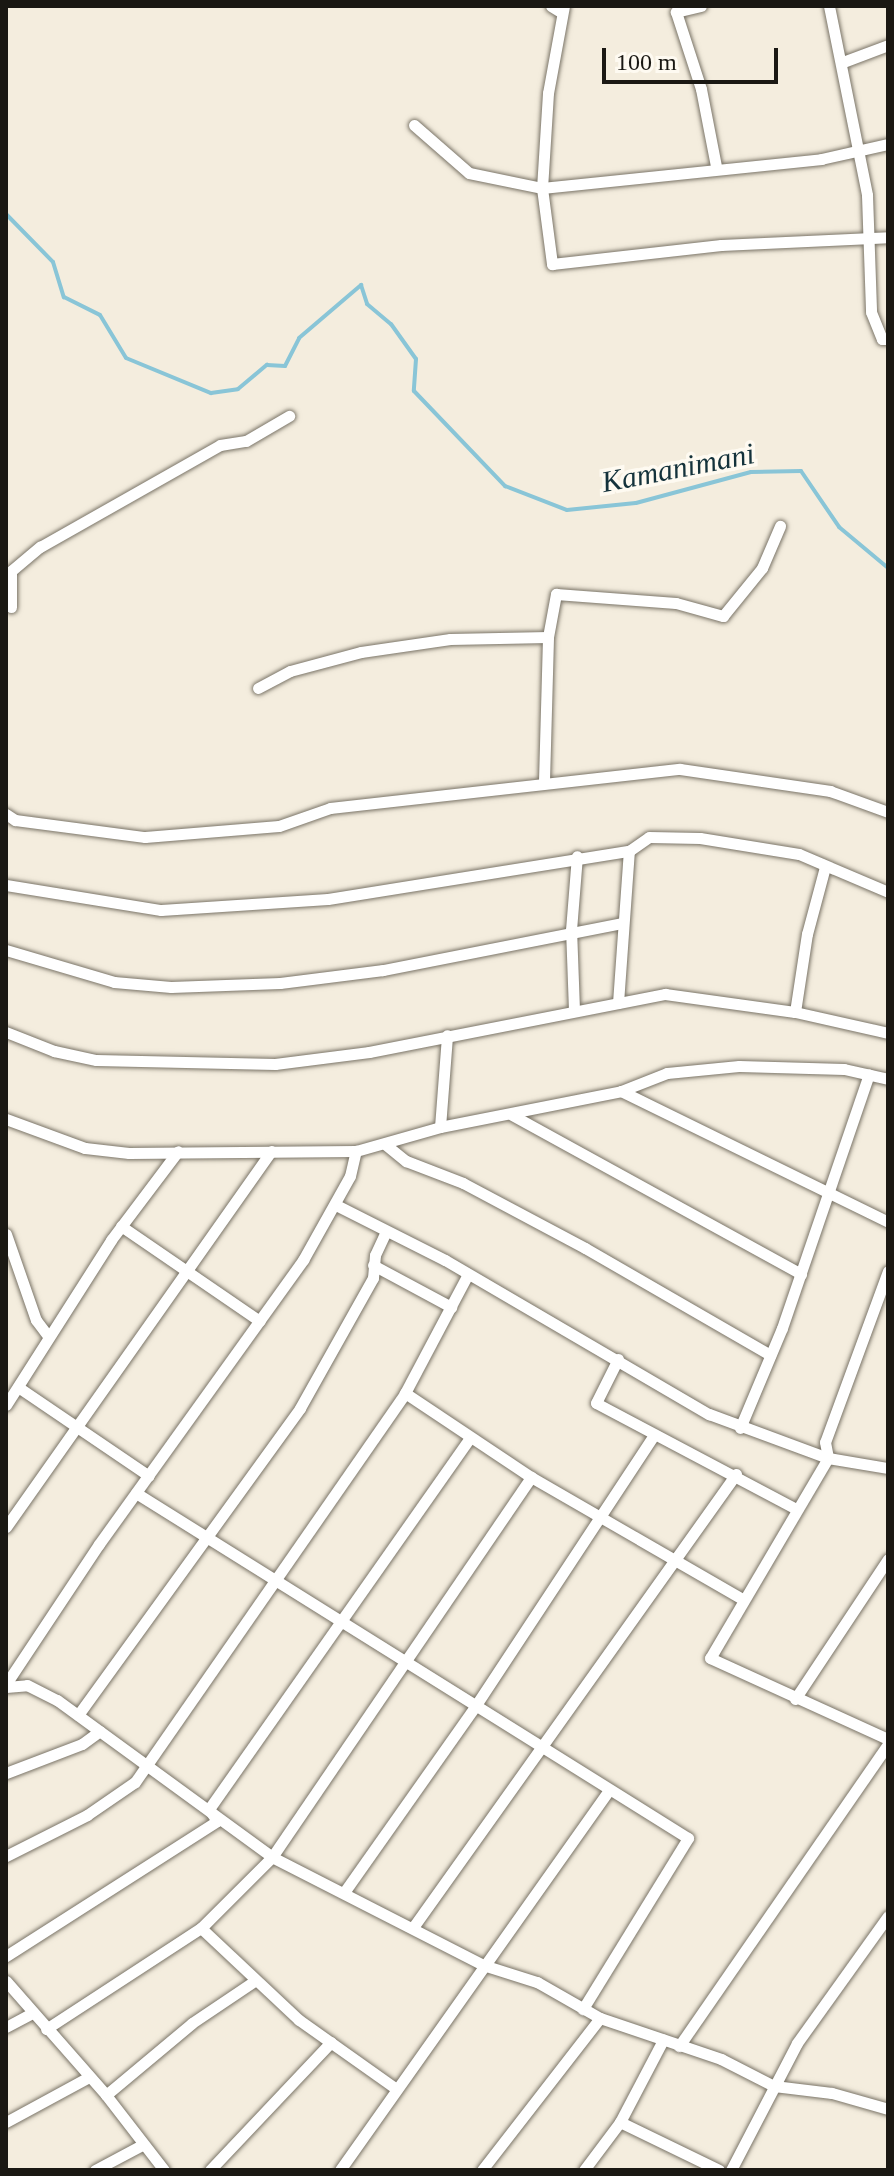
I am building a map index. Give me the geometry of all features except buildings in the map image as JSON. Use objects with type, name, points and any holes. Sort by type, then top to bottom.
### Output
[{"type":"street","points":[[701,6],[676,12],[701,89],[716,166]]},
{"type":"street","points":[[829,6],[843,62],[871,241],[871,312],[882,339],[888,339]]},
{"type":"street","points":[[558,8],[548,93],[542,188],[552,264],[721,245],[871,241],[888,237]]},
{"type":"street","points":[[843,62],[888,45]]},
{"type":"street","points":[[414,125],[469,173],[542,188],[858,152],[888,144]]},
{"type":"street","points":[[8,606],[11,571],[40,547],[220,445],[246,441],[289,416]]},
{"type":"street","points":[[544,781],[548,637],[556,594],[676,603],[723,616],[762,568],[780,526]]},
{"type":"street","points":[[258,688],[290,671],[361,652],[450,639],[548,637]]},
{"type":"street","points":[[6,814],[15,820],[145,837],[279,826],[330,808],[544,781],[680,769],[830,791],[888,812]]},
{"type":"street","points":[[6,885],[161,910],[328,899],[577,856],[629,851],[649,837],[700,838],[799,854],[888,892]]},
{"type":"street","points":[[618,1003],[629,851]]},
{"type":"street","points":[[574,1010],[571,930],[577,856]]},
{"type":"street","points":[[795,1012],[807,934],[825,867]]},
{"type":"street","points":[[6,950],[114,982],[171,987],[280,983],[383,970],[571,930],[622,923]]},
{"type":"street","points":[[6,1032],[96,1060],[186,1065],[275,1064],[665,994],[795,1012],[888,1033]]},
{"type":"street","points":[[440,1127],[447,1035]]},
{"type":"street","points":[[6,1119],[85,1148],[356,1151],[386,1145],[440,1127],[621,1091],[667,1073],[739,1066],[869,1074],[888,1079]]},
{"type":"street","points":[[740,1428],[801,1274],[869,1074]]},
{"type":"street","points":[[621,1091],[827,1196],[888,1222]]},
{"type":"street","points":[[512,1115],[801,1274]]},
{"type":"street","points":[[386,1145],[406,1161],[463,1183],[585,1248],[770,1355]]},
{"type":"street","points":[[6,1405],[121,1226],[178,1151]]},
{"type":"street","points":[[6,1527],[189,1273],[271,1151]]},
{"type":"street","points":[[6,1686],[136,1493],[260,1321],[336,1205],[356,1151]]},
{"type":"street","points":[[336,1205],[740,1428],[828,1458],[888,1468]]},
{"type":"street","points":[[121,1226],[260,1321]]},
{"type":"street","points":[[78,1715],[300,1408],[373,1278],[372,1264],[386,1231]]},
{"type":"street","points":[[6,1234],[36,1320],[49,1337]]},
{"type":"street","points":[[372,1264],[451,1307]]},
{"type":"street","points":[[679,2046],[888,1742],[710,1658],[742,1599],[828,1458],[825,1442],[888,1271]]},
{"type":"street","points":[[6,1856],[118,1796],[150,1763],[405,1393],[467,1276]]},
{"type":"street","points":[[618,1359],[596,1403],[736,1474],[796,1509]]},
{"type":"street","points":[[18,1387],[149,1476]]},
{"type":"street","points":[[405,1393],[531,1477],[602,1516],[672,1562],[742,1599]]},
{"type":"street","points":[[345,1891],[476,1705],[654,1435]]},
{"type":"street","points":[[209,1809],[470,1438]]},
{"type":"street","points":[[414,1926],[736,1474]]},
{"type":"street","points":[[46,2029],[201,1928],[272,1857],[407,1664],[531,1477]]},
{"type":"street","points":[[136,1493],[542,1746],[608,1792],[688,1838],[583,2009]]},
{"type":"street","points":[[795,1699],[888,1559]]},
{"type":"street","points":[[6,1686],[27,1685],[78,1715],[150,1763],[272,1857],[414,1926],[483,1965],[537,1982],[600,2018],[679,2046],[774,2086],[832,2093],[888,2109]]},
{"type":"street","points":[[6,1773],[82,1744],[100,1731]]},
{"type":"street","points":[[340,2170],[395,2088],[608,1792]]},
{"type":"street","points":[[6,1956],[210,1828],[217,1821],[209,1809]]},
{"type":"street","points":[[731,2170],[774,2086],[840,1976],[888,1916]]},
{"type":"street","points":[[201,1928],[253,1982],[395,2088]]},
{"type":"street","points":[[6,1981],[87,2078],[106,2095],[164,2170]]},
{"type":"street","points":[[106,2095],[192,2023],[253,1982]]},
{"type":"street","points":[[6,2027],[32,2013]]},
{"type":"street","points":[[482,2170],[600,2018]]},
{"type":"street","points":[[584,2170],[620,2122],[663,2040]]},
{"type":"street","points":[[210,2170],[331,2042]]},
{"type":"street","points":[[6,2122],[87,2078]]},
{"type":"street","points":[[620,2122],[719,2170]]},
{"type":"street","points":[[95,2170],[142,2145]]},
{"type":"waterway","name":"Kamanimani","points":[[6,214],[53,262],[64,297],[100,315],[126,358],[211,393],[238,389],[267,365],[285,366],[299,338],[361,285],[367,304],[391,324],[416,359],[414,391],[505,486],[567,510],[636,503],[751,472],[801,471],[839,527],[888,568]]}]
